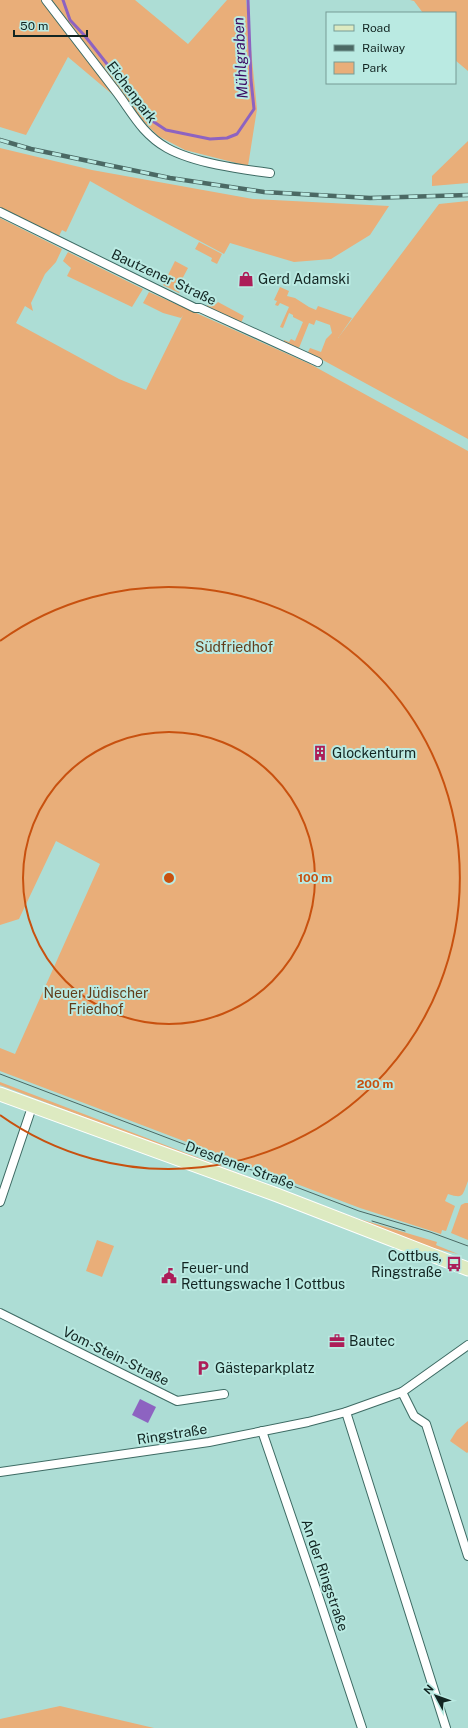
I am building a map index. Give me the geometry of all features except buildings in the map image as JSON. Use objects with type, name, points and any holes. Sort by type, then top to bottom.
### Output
[{"type":"main road","name":"Dresdener Straße","points":[[0,1094],[272,1193],[468,1269]]},
{"type":"street","name":"Eichenpark","points":[[46,0],[117,92],[142,129],[156,141],[187,156],[241,170],[270,173]]},
{"type":"street","name":"Bautzener Straße","points":[[0,212],[195,308],[200,308],[318,362]]},
{"type":"street","points":[[0,1202],[32,1106]]},
{"type":"street","name":"Vom-Stein-Straße","points":[[0,1313],[177,1401],[224,1394]]},
{"type":"street","name":"Ringstraße","points":[[0,1472],[209,1442],[308,1422],[346,1412],[402,1392],[468,1345]]},
{"type":"street","points":[[402,1392],[414,1416],[426,1424],[468,1556]]},
{"type":"street","points":[[346,1412],[446,1728]]},
{"type":"street","name":"An der Ringstraße","points":[[262,1431],[362,1728]]},
{"type":"green space","points":[[0,0],[135,0],[188,44],[227,0],[246,0],[257,109],[248,166],[185,150],[158,136],[138,116],[68,57],[26,135],[0,127]]},
{"type":"green space","points":[[410,0],[468,0],[468,71],[456,61],[456,12],[422,12],[414,1]]},
{"type":"green space","points":[[468,141],[468,183],[432,186],[432,176]]},
{"type":"green space","points":[[0,148],[92,170],[253,199],[389,206],[370,235],[331,259],[294,262],[230,243],[224,254],[90,181],[66,232],[62,230],[59,236],[0,207]]},
{"type":"green space","points":[[468,201],[468,439],[308,352],[310,348],[321,352],[326,339],[332,333],[330,325],[316,320],[314,325],[309,323],[299,348],[284,342],[284,340],[289,342],[291,339],[295,341],[303,322],[293,317],[293,315],[289,313],[283,328],[280,327],[289,307],[280,303],[278,306],[275,305],[277,301],[274,300],[280,287],[289,291],[287,296],[295,298],[309,307],[316,310],[318,306],[352,318],[338,338],[439,204]]},
{"type":"green space","name":"Südfriedhof","points":[[0,218],[62,249],[56,262],[45,274],[31,303],[33,311],[25,306],[16,323],[119,379],[146,390],[183,315],[181,318],[163,313],[143,303],[149,292],[310,364],[468,451],[468,1181],[462,1195],[457,1196],[448,1194],[445,1201],[455,1206],[446,1231],[442,1230],[441,1234],[360,1208],[0,1071],[0,1048],[15,1054],[100,864],[56,841],[19,919],[0,925]]},
{"type":"green space","points":[[199,242],[222,254],[217,264],[211,261],[212,258],[195,249]]},
{"type":"green space","points":[[68,252],[143,289],[132,307],[67,276],[71,268],[63,261]]},
{"type":"green space","points":[[175,261],[188,268],[180,283],[183,285],[179,293],[163,285]]},
{"type":"green space","points":[[209,300],[216,304],[218,302],[244,316],[241,323],[209,308],[207,306]]},
{"type":"green space","points":[[0,1082],[356,1218],[437,1242],[436,1245],[458,1254],[425,1246],[0,1085]]},
{"type":"green space","points":[[468,1203],[468,1240],[451,1233],[461,1205]]},
{"type":"green space","points":[[97,1240],[114,1246],[102,1277],[86,1271]]},
{"type":"green space","points":[[468,1421],[467,1453],[450,1441],[457,1430]]},
{"type":"green space","points":[[60,1706],[154,1728],[0,1728],[0,1719]]},
{"type":"shaded area","points":[[140,1399],[156,1407],[148,1423],[132,1415]]},
{"type":"waterway","name":"Mühlgraben","points":[[63,0],[70,20],[85,36],[151,120],[166,130],[210,139],[227,138],[237,134],[254,109],[251,80],[248,0]]},
{"type":"tram line","points":[[0,1074],[359,1211],[430,1232],[468,1246]]},
{"type":"tram line","points":[[372,1221],[405,1231]]},
{"type":"railway","points":[[0,140],[31,149],[170,178],[264,192],[370,198],[468,195]]},
{"type":"place","name":"Gerd Adamski","points":[[246,279]]},
{"type":"place","name":"Glockenturm","points":[[320,753]]},
{"type":"place","name":"Cottbus, Ringstraße","points":[[454,1264]]},
{"type":"place","name":"Feuer- und Rettungswache 1 Cottbus","points":[[169,1276]]},
{"type":"place","name":"Bautec","points":[[337,1341]]},
{"type":"place","name":"Gästeparkplatz","points":[[203,1368]]},
{"type":"park label","name":"Neuer Jüdischer Friedhof","points":[[96,1002]]}]
